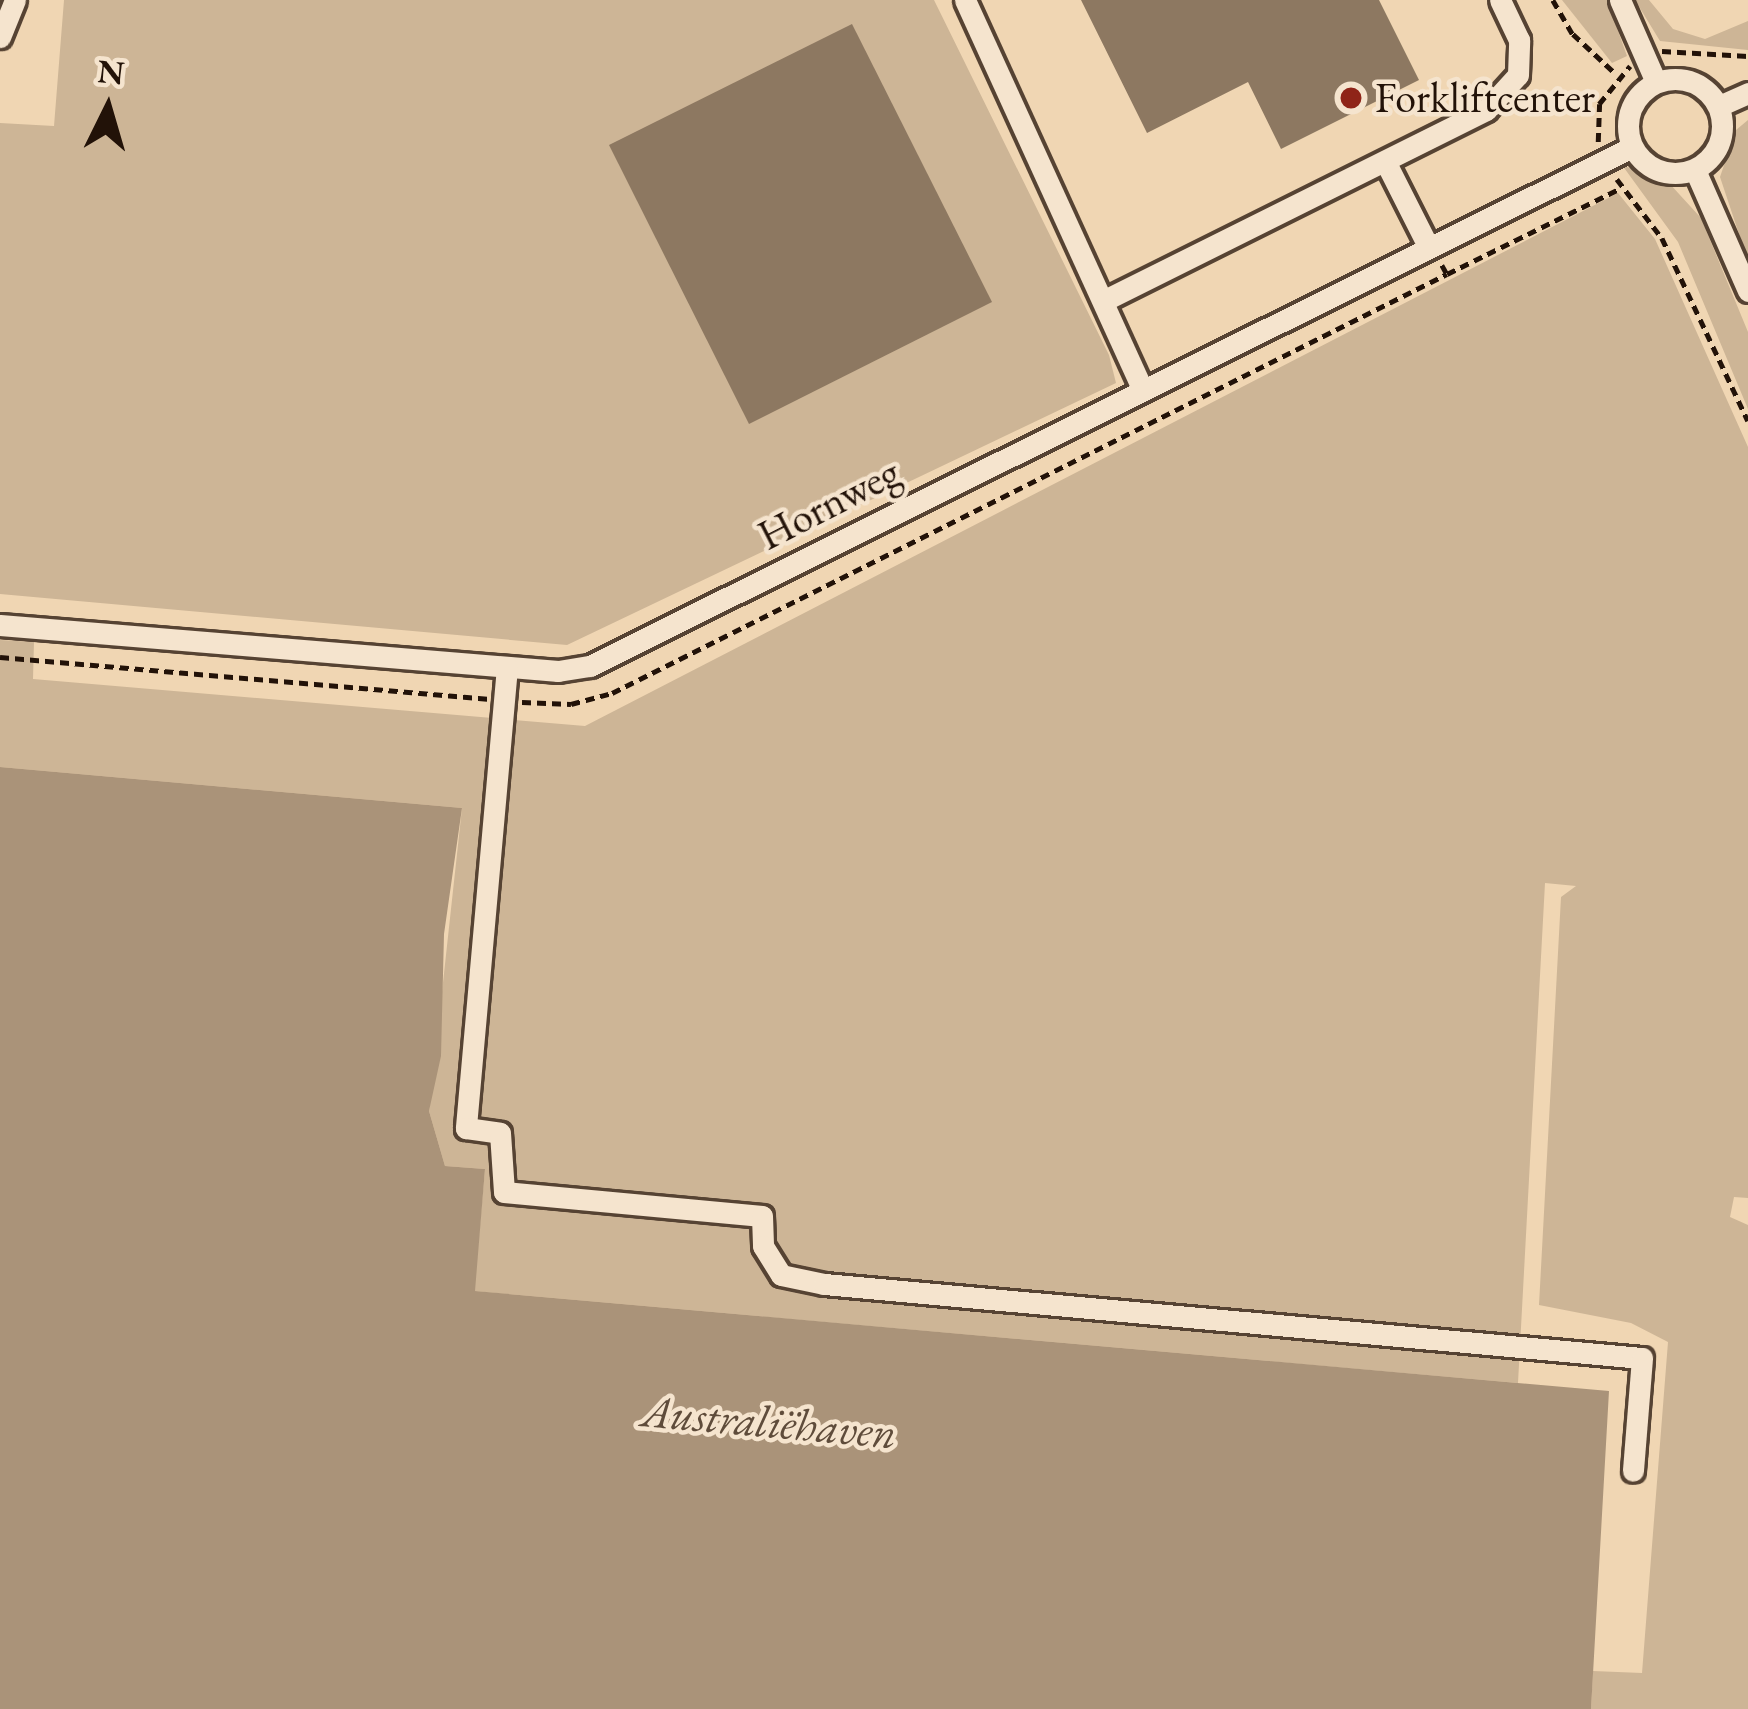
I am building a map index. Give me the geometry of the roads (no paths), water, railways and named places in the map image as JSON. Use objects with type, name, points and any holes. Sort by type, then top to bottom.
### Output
[{"type":"street","points":[[0,38],[15,0]]},
{"type":"street","points":[[965,0],[1107,299],[1143,390]]},
{"type":"street","points":[[1107,299],[1385,160],[1508,92],[1520,52],[1500,0]]},
{"type":"street","points":[[1621,0],[1656,82]]},
{"type":"street","points":[[1656,82],[1699,85],[1718,106],[1717,149],[1695,170],[1666,173],[1632,147],[1628,117],[1656,82]]},
{"type":"street","points":[[1718,106],[1748,93]]},
{"type":"street","name":"Hornweg","points":[[0,625],[507,667],[590,666],[1632,147]]},
{"type":"street","points":[[1385,160],[1429,248]]},
{"type":"street","points":[[1695,170],[1748,291]]},
{"type":"street","points":[[507,667],[466,1128],[500,1133],[504,1192],[762,1216],[763,1246],[781,1275],[824,1284],[1642,1358],[1634,1471]]},
{"type":"water","name":"Australiëhaven","points":[[0,767],[462,808],[444,934],[441,1056],[429,1111],[445,1166],[485,1169],[475,1291],[1609,1391],[1591,1709],[0,1709]]},
{"type":"place","name":"Forkliftcenter","points":[[1351,98]]}]
